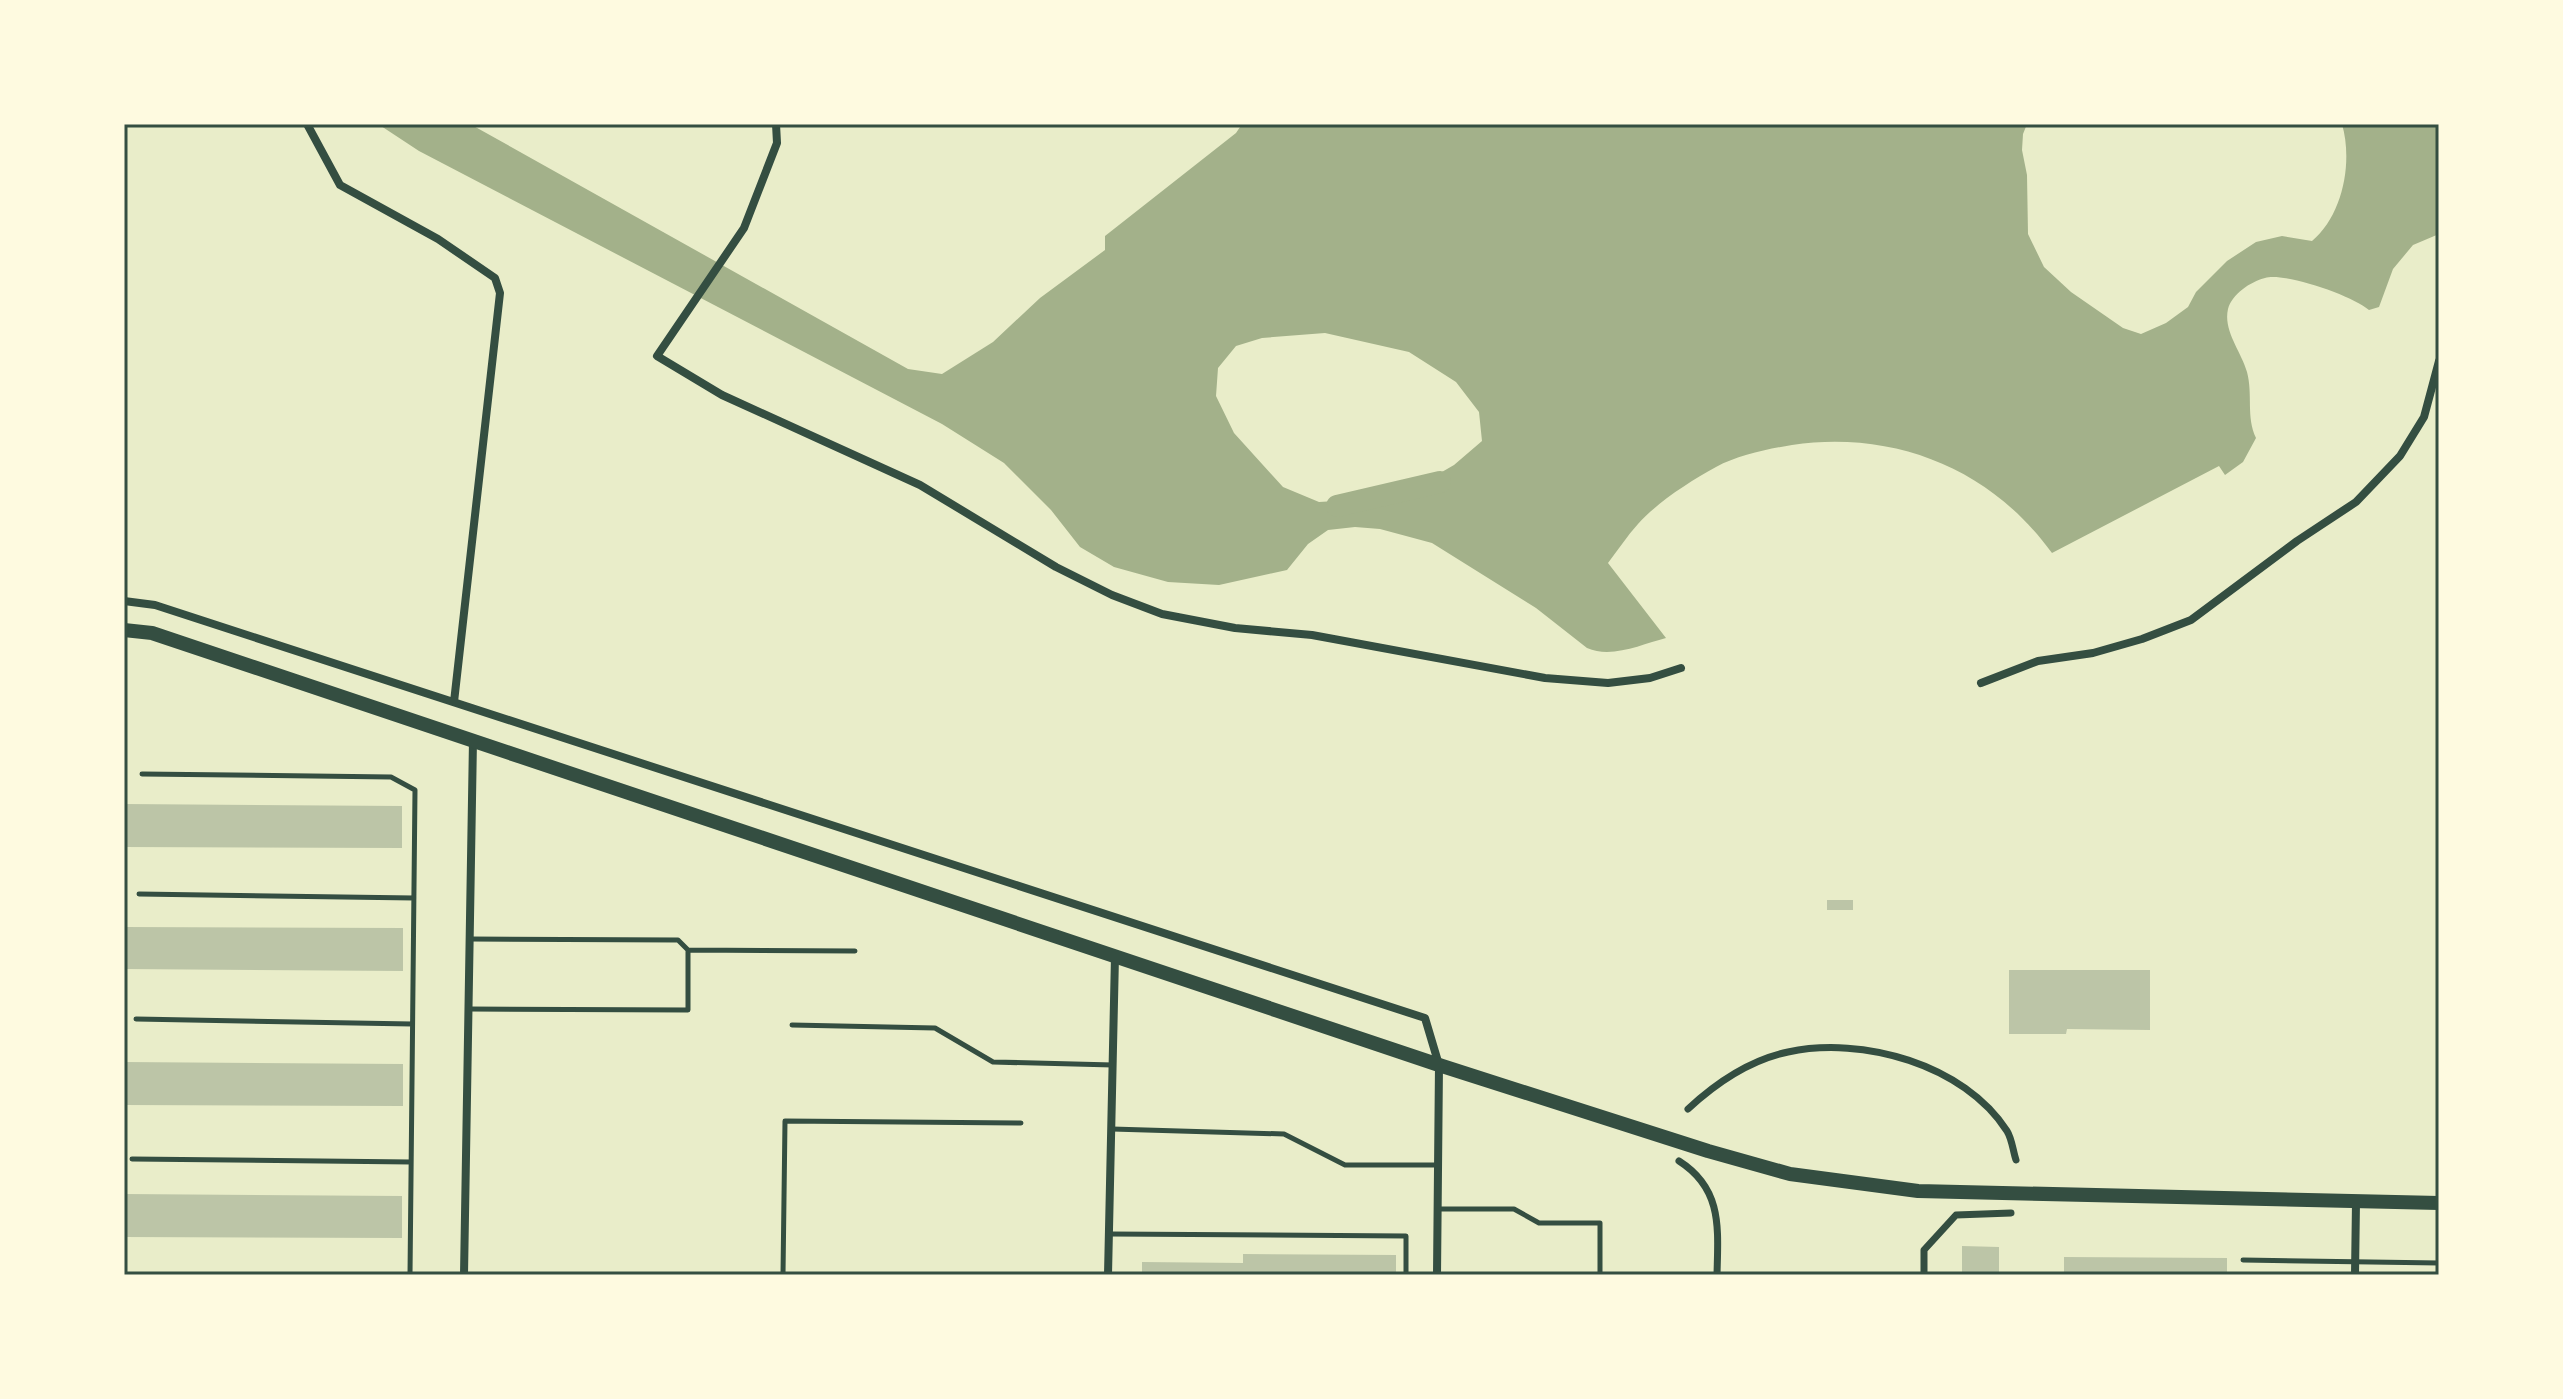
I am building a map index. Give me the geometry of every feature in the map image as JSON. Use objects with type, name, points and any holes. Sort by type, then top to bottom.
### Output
[{"type":"main road","points":[[124,630],[152,633],[1439,1065],[1790,1174],[1918,1191],[2439,1203]]},
{"type":"street","points":[[307,124],[340,185],[438,239],[495,278],[500,293],[454,702]]},
{"type":"street","points":[[776,124],[777,143],[744,228],[657,356],[736,401],[920,485],[1056,567],[1112,595],[1162,614],[1235,628],[1312,635],[1545,678],[1608,683],[1650,678],[1681,668]]},
{"type":"street","points":[[1981,683],[2038,661],[2093,653],[2191,620],[2297,541],[2356,502],[2400,456],[2424,417],[2439,361]]},
{"type":"street","points":[[124,601],[155,605],[1425,1018],[1439,1065],[1437,1275]]},
{"type":"street","points":[[464,1275],[473,740]]},
{"type":"street","points":[[1108,1275],[1115,956]]},
{"type":"street","points":[[1688,1109],[1710,1088],[1751,1065],[1787,1052],[1829,1048],[1870,1050],[1912,1061],[1965,1090],[1987,1107],[2008,1133],[2016,1160]]},
{"type":"street","points":[[1679,1161],[1693,1171],[1715,1206],[1717,1275]]},
{"type":"street","points":[[2355,1275],[2356,1202]]},
{"type":"street","points":[[1924,1275],[1924,1250],[1956,1215],[2011,1213]]},
{"type":"lane","points":[[142,774],[391,777],[415,790],[410,1275]]},
{"type":"lane","points":[[139,894],[414,898]]},
{"type":"lane","points":[[469,939],[678,940],[688,950],[855,951]]},
{"type":"lane","points":[[468,1009],[688,1010],[688,950]]},
{"type":"lane","points":[[136,1019],[412,1024]]},
{"type":"lane","points":[[792,1025],[935,1028],[993,1062],[1113,1065]]},
{"type":"lane","points":[[783,1275],[785,1121],[1021,1123]]},
{"type":"lane","points":[[1111,1128],[1284,1134],[1345,1165],[1438,1165]]},
{"type":"lane","points":[[132,1159],[411,1162]]},
{"type":"lane","points":[[1438,1209],[1514,1209],[1539,1223],[1600,1223],[1600,1275]]},
{"type":"lane","points":[[1109,1234],[1406,1236],[1406,1275]]},
{"type":"lane","points":[[2243,1260],[2439,1263]]},
{"type":"shaded area","points":[[378,124],[470,124],[908,369],[942,374],[993,342],[1040,298],[1105,250],[1105,236],[1236,133],[1242,124],[2027,124],[2022,150],[2027,175],[2028,234],[2044,267],[2071,292],[2123,328],[2141,334],[2166,323],[2188,307],[2196,292],[2227,261],[2256,242],[2282,236],[2312,241],[2323,230],[2338,203],[2346,171],[2342,124],[2439,124],[2439,234],[2413,245],[2393,269],[2379,307],[2369,310],[2334,292],[2287,278],[2265,278],[2253,282],[2238,294],[2228,309],[2228,325],[2247,372],[2251,422],[2256,438],[2243,462],[2225,475],[2219,466],[2052,553],[2028,524],[1970,478],[1938,462],[1903,450],[1830,442],[1792,445],[1753,453],[1716,467],[1685,486],[1646,516],[1626,538],[1608,563],[1666,638],[1607,652],[1587,648],[1536,608],[1432,543],[1380,529],[1355,527],[1328,530],[1308,544],[1287,570],[1219,585],[1168,582],[1114,567],[1080,547],[1051,510],[1004,463],[942,424],[419,151]],"holes":[[[1325,333],[1409,352],[1456,382],[1479,412],[1482,441],[1454,465],[1409,491],[1369,499],[1319,502],[1283,487],[1234,433],[1216,396],[1218,368],[1236,346],[1262,338]]]},
{"type":"building","points":[[124,804],[402,806],[402,848],[124,847]]},
{"type":"building","points":[[1827,900],[1853,900],[1853,910],[1827,910]]},
{"type":"building","points":[[124,927],[403,928],[403,971],[124,969]]},
{"type":"building","points":[[2009,970],[2150,970],[2150,1030],[2067,1029],[2066,1034],[2009,1034]]},
{"type":"building","points":[[124,1062],[403,1064],[403,1106],[124,1105]]},
{"type":"building","points":[[124,1194],[402,1196],[402,1238],[124,1237]]},
{"type":"building","points":[[1962,1246],[1999,1247],[1999,1275],[1962,1275]]},
{"type":"building","points":[[1243,1254],[1396,1255],[1396,1275],[1142,1275],[1142,1262],[1243,1263]]},
{"type":"building","points":[[2064,1257],[2227,1258],[2227,1275],[2064,1275]]},
{"type":"waterway","points":[[1337,506],[1440,482]]}]
